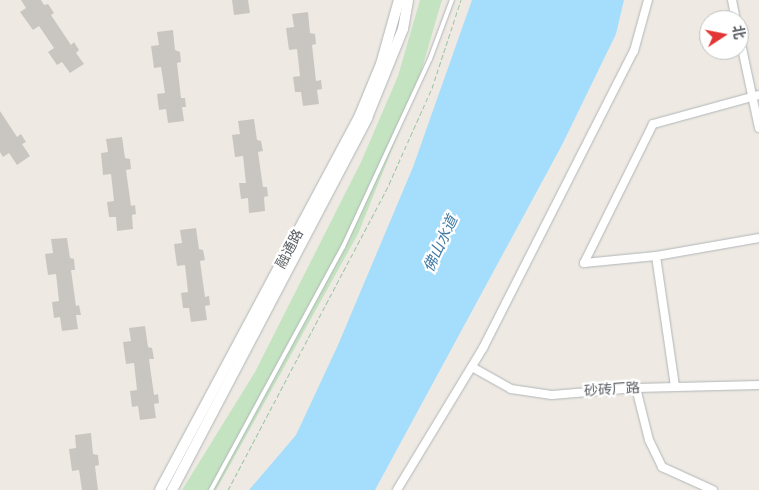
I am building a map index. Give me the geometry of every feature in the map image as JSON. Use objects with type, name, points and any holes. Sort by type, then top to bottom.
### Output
[{"type":"main road","name":"融通路","points":[[160,490],[360,115],[382,64],[400,0]]},
{"type":"main road","name":"融通路","points":[[172,490],[367,118],[400,38],[408,0]]},
{"type":"street","points":[[397,490],[472,367],[634,51],[648,0]]},
{"type":"street","points":[[746,60],[755,96],[759,128]]},
{"type":"street","points":[[755,96],[653,124],[584,263],[656,256],[759,238]]},
{"type":"street","points":[[656,256],[675,387]]},
{"type":"street","name":"砂砖厂路","points":[[472,367],[511,389],[552,394],[636,388],[759,385]]},
{"type":"street","points":[[636,388],[649,440],[662,467],[713,490]]},
{"type":"lane","points":[[211,490],[343,247],[430,59],[452,0]]},
{"type":"path","points":[[228,490],[389,184],[432,88],[461,0]]},
{"type":"green space","points":[[420,0],[442,0],[415,92],[358,234],[216,490],[182,490],[255,372],[361,162],[398,76]]},
{"type":"water","name":"佛山水道","points":[[472,0],[624,0],[616,34],[562,145],[375,490],[249,490],[296,435],[338,345],[413,167]]},
{"type":"building","points":[[21,0],[41,0],[44,5],[48,4],[54,13],[51,15],[71,45],[74,42],[79,50],[76,53],[84,64],[70,73],[62,62],[57,65],[48,52],[54,48],[39,26],[33,30],[20,12],[26,8]]},
{"type":"building","points":[[232,0],[248,0],[250,13],[234,15]]},
{"type":"building","points":[[308,12],[310,33],[315,34],[316,44],[312,45],[316,81],[321,80],[322,89],[317,90],[319,104],[303,106],[301,92],[295,92],[293,77],[300,76],[297,49],[289,50],[286,28],[294,27],[292,14]]},
{"type":"building","points":[[173,30],[175,50],[180,52],[181,62],[177,63],[181,98],[185,98],[186,107],[182,107],[184,121],[168,123],[166,109],[159,110],[157,94],[165,93],[161,67],[154,68],[151,46],[159,45],[157,32]]},
{"type":"building","points":[[0,111],[17,137],[21,134],[26,142],[22,144],[30,156],[17,165],[9,153],[3,157],[0,152]]},
{"type":"building","points":[[254,119],[257,140],[261,141],[263,151],[258,152],[263,187],[267,187],[268,196],[264,197],[265,211],[249,213],[248,198],[241,199],[239,183],[246,183],[243,156],[235,157],[232,135],[240,134],[238,121]]},
{"type":"building","points":[[122,137],[125,158],[130,159],[131,169],[126,170],[131,206],[135,205],[136,214],[132,215],[133,229],[117,231],[116,217],[109,217],[107,202],[114,201],[111,174],[103,175],[101,153],[108,152],[106,139]]},
{"type":"building","points":[[196,228],[199,249],[203,250],[205,260],[200,261],[205,297],[209,296],[210,305],[205,306],[207,320],[191,322],[189,308],[183,308],[181,293],[188,292],[185,265],[177,266],[174,244],[182,243],[180,230]]},
{"type":"building","points":[[67,238],[70,258],[74,259],[75,270],[71,270],[76,306],[79,305],[81,315],[76,315],[78,329],[62,331],[60,317],[54,318],[52,302],[59,301],[56,274],[48,275],[45,254],[53,253],[51,239]]},
{"type":"building","points":[[145,326],[148,347],[152,348],[154,359],[149,359],[154,395],[158,394],[159,403],[154,404],[156,418],[140,420],[138,406],[132,407],[130,391],[137,390],[134,363],[126,364],[123,342],[131,341],[129,328]]},
{"type":"building","points":[[91,433],[93,454],[98,455],[99,465],[95,466],[98,490],[82,490],[79,470],[72,471],[69,449],[76,448],[75,435]]}]
